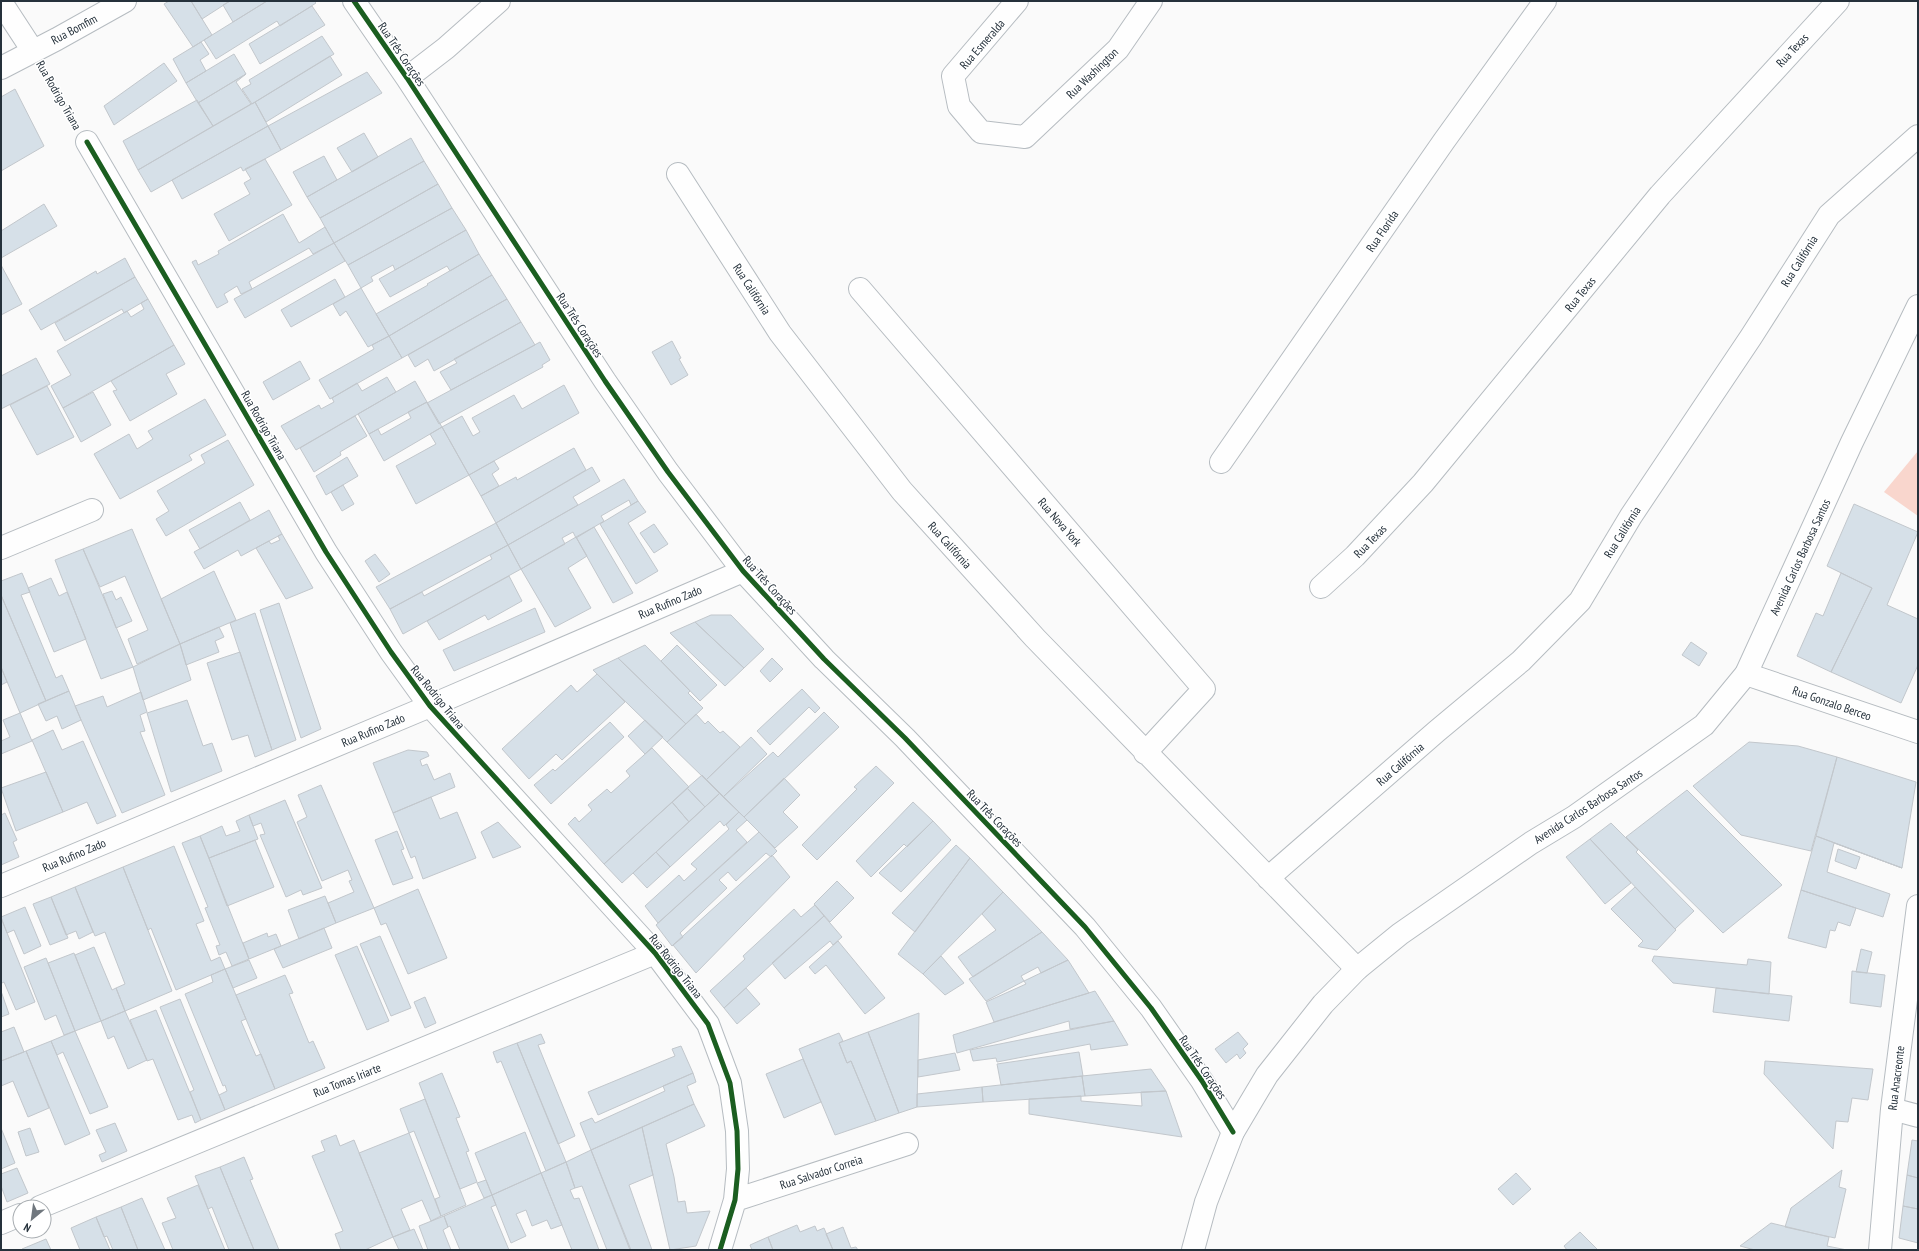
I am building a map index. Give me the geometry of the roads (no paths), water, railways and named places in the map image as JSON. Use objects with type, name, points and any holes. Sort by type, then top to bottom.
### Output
[{"type":"street","name":"Rua Bomfim","points":[[1,68],[125,1]]},
{"type":"street","name":"Rua Três Corações","points":[[354,1],[407,78],[605,380],[668,472],[743,571],[824,659],[905,738],[1085,928],[1151,1008],[1202,1081],[1234,1132]]},
{"type":"street","points":[[407,78],[446,48],[499,1]]},
{"type":"street","name":"Rua Esmeralda","points":[[1017,1],[953,76],[960,106],[982,132],[1025,137]]},
{"type":"street","name":"Rua Washington","points":[[1025,137],[1118,49],[1151,1]]},
{"type":"street","name":"Rua Florida","points":[[1221,462],[1444,141],[1546,1]]},
{"type":"street","name":"Rua Texas","points":[[1321,587],[1355,556],[1423,483],[1660,194],[1838,1]]},
{"type":"street","points":[[1,2],[33,51]]},
{"type":"street","name":"Rua Califórnia","points":[[1268,878],[1437,731],[1521,661],[1580,601],[1631,516],[1751,337],[1829,214],[1918,136]]},
{"type":"street","name":"Rua Rodrigo Triana","points":[[87,142],[326,552],[390,652],[430,706],[655,953],[708,1024],[730,1082],[737,1131],[738,1168],[735,1200],[720,1250]]},
{"type":"street","name":"Rua Califórnia","points":[[678,174],[780,333],[902,491],[1036,638],[1145,753],[1357,969]]},
{"type":"street","name":"Rua Nova York","points":[[860,289],[1204,689],[1145,753]]},
{"type":"street","name":"Avenida Carlos Barbosa Santos","points":[[1193,1250],[1206,1202],[1234,1132],[1267,1075],[1323,1004],[1357,969],[1400,934],[1531,843],[1580,813],[1704,725],[1746,674],[1852,442],[1918,306]]},
{"type":"street","points":[[1,548],[92,510]]},
{"type":"street","name":"Rua Rufino Zado","points":[[1,886],[430,706],[743,571]]},
{"type":"street","name":"Rua Gonzalo Berceo","points":[[1746,674],[1918,732]]},
{"type":"street","name":"Rua Anacreonte","points":[[1880,1250],[1892,1109],[1918,906]]},
{"type":"street","name":"Rua Tomas Iriarte","points":[[52,1202],[655,953]]},
{"type":"street","points":[[1892,1109],[1918,1116]]},
{"type":"street","name":"Rua Salvador Correia","points":[[735,1200],[907,1144]]},
{"type":"street","points":[[1,1223],[12,1218]]}]
